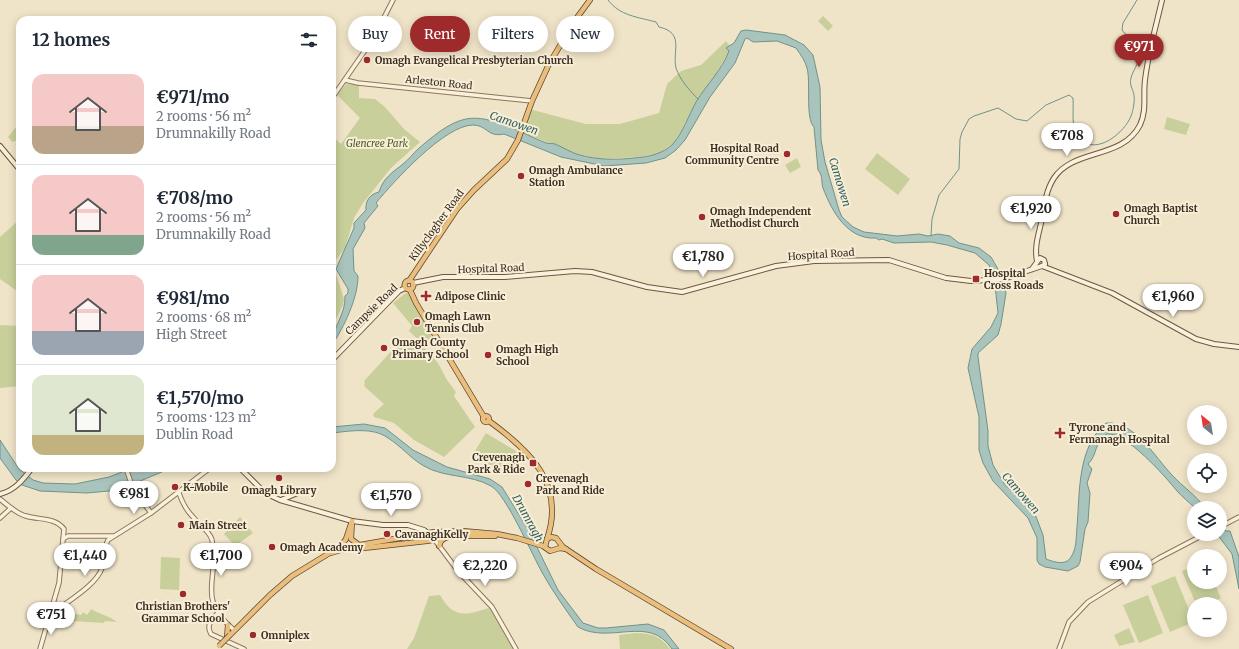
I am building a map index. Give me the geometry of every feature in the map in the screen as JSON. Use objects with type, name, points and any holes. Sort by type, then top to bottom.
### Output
[{"type":"highway","name":"Killyclogher Road","points":[[411,282],[456,209],[474,190],[505,163],[518,140],[532,101],[549,64],[576,19],[590,0]]},
{"type":"highway","points":[[407,289],[413,288],[411,282],[405,283],[407,289],[484,417],[488,417],[489,421],[518,442],[538,466],[548,488],[551,500],[550,530],[546,543],[550,551],[566,549]]},
{"type":"highway","points":[[352,521],[351,539],[360,545]]},
{"type":"highway","points":[[218,647],[228,635],[292,576],[341,546],[346,539],[352,521]]},
{"type":"highway","points":[[550,530],[554,538],[566,549],[632,591],[731,649]]},
{"type":"highway","points":[[331,552],[360,545],[442,532],[478,532],[517,538],[538,544],[546,543],[554,538]]},
{"type":"highway","points":[[342,549],[449,536],[510,537]]},
{"type":"highway","points":[[439,546],[443,539],[449,536]]},
{"type":"highway","points":[[557,549],[559,543]]},
{"type":"highway","points":[[228,635],[228,626],[240,624]]},
{"type":"main road","points":[[1162,0],[1145,82],[1144,114],[1140,126],[1132,136],[1121,145],[1074,163],[1055,177],[1047,197],[1035,246],[1038,261],[1042,266],[1112,293],[1196,340],[1214,344],[1239,346]]},
{"type":"main road","points":[[0,146],[16,165]]},
{"type":"main road","name":"Hospital Road","points":[[411,282],[443,277],[505,276],[575,271],[592,272],[648,287],[682,292],[786,264],[865,259],[889,260],[946,278],[993,281],[1042,266]]},
{"type":"main road","points":[[1032,269],[1038,261],[1044,260],[1042,266]]},
{"type":"main road","name":"Campsie Road","points":[[336,356],[399,291],[407,289]]},
{"type":"main road","points":[[0,494],[10,492],[29,472]]},
{"type":"main road","points":[[244,472],[265,493],[280,500],[352,521],[375,525],[408,525],[424,530],[433,538]]},
{"type":"main road","points":[[280,500],[300,492]]},
{"type":"street","points":[[336,92],[379,29],[393,0]]},
{"type":"street","name":"Arleston Road","points":[[345,80],[358,83],[532,101]]},
{"type":"street","points":[[127,472],[133,489],[151,514]]},
{"type":"street","points":[[48,620],[57,610],[79,594],[99,575],[103,566],[106,544],[114,536],[151,514],[205,472]]},
{"type":"street","points":[[179,493],[188,511],[211,536],[214,559],[210,596],[217,614],[234,630]]},
{"type":"street","points":[[0,499],[11,508],[25,516],[56,522],[64,529],[59,583],[40,649]]},
{"type":"street","points":[[0,518],[11,508]]},
{"type":"street","points":[[1227,523],[1239,517]]},
{"type":"street","points":[[63,539],[68,536],[114,536]]},
{"type":"street","points":[[433,538],[458,571],[492,607],[516,649]]},
{"type":"street","points":[[1059,649],[1069,622],[1088,602],[1159,558],[1191,541]]},
{"type":"street","points":[[51,611],[57,610]]},
{"type":"street","points":[[217,614],[210,624],[209,630],[211,634],[244,649]]},
{"type":"green space","points":[[823,16],[833,26],[828,31],[818,21]]},
{"type":"green space","points":[[726,41],[731,47],[727,48],[729,51],[717,73],[696,102],[673,144],[660,153],[640,157],[599,159],[570,152],[522,132],[529,109],[586,124],[620,124],[659,113],[667,84],[681,71],[701,65]]},
{"type":"green space","name":"Glencree Park","points":[[346,84],[359,85],[359,98],[375,99],[385,107],[404,129],[420,142],[391,168],[363,203],[354,218],[345,248],[336,260],[336,140],[341,144],[360,118],[337,95]]},
{"type":"green space","points":[[1167,117],[1190,124],[1186,135],[1164,129]]},
{"type":"green space","points":[[16,129],[16,140],[12,142],[8,137]]},
{"type":"green space","points":[[877,153],[910,179],[898,195],[865,169]]},
{"type":"green space","points":[[797,158],[801,167],[790,173],[785,165]]},
{"type":"green space","points":[[16,223],[16,290],[0,279],[0,237]]},
{"type":"green space","name":"Glencree Park","points":[[336,274],[344,299],[343,305],[336,319]]},
{"type":"green space","name":"Omagh Lawn Tennis Club","points":[[408,293],[432,334],[431,341],[426,347],[409,331],[412,326],[393,303]]},
{"type":"green space","points":[[0,325],[16,326],[16,386],[0,388]]},
{"type":"green space","points":[[410,342],[419,342],[438,363],[447,380],[456,392],[454,396],[475,427],[444,457],[414,440],[394,423],[374,417],[373,414],[384,404],[364,386],[364,381],[398,344],[408,346]]},
{"type":"green space","points":[[486,433],[521,454],[507,476],[473,454]]},
{"type":"green space","points":[[240,517],[253,533],[235,546],[224,534]]},
{"type":"green space","points":[[161,557],[180,558],[179,590],[160,589]]},
{"type":"green space","points":[[1187,569],[1187,583],[1182,571]]},
{"type":"green space","points":[[1175,576],[1187,605],[1187,625],[1170,632],[1151,586]]},
{"type":"green space","points":[[1190,589],[1217,589],[1221,597],[1193,597]]},
{"type":"green space","points":[[440,595],[445,603],[456,612],[468,613],[492,607],[516,649],[407,649],[414,638],[429,596]]},
{"type":"green space","points":[[1148,595],[1163,633],[1139,643],[1123,605]]},
{"type":"green space","points":[[91,609],[117,622],[105,621],[104,623],[72,621],[75,614],[81,615],[83,612],[87,615]]},
{"type":"green space","points":[[1129,628],[1135,642],[1119,646],[1114,635]]},
{"type":"green space","points":[[636,633],[655,636],[663,641],[670,649],[620,649],[619,635]]},
{"type":"water","points":[[746,30],[785,35],[804,45],[813,55],[820,87],[821,140],[825,162],[842,217],[853,227],[864,232],[897,236],[919,234],[928,236],[938,234],[950,236],[959,243],[979,248],[991,257],[1002,276],[1006,293],[998,335],[978,353],[988,431],[988,446],[993,465],[1005,485],[1026,503],[1035,514],[1043,535],[1046,559],[1056,562],[1066,562],[1073,554],[1076,542],[1080,485],[1085,457],[1097,433],[1106,423],[1116,424],[1135,434],[1143,441],[1172,475],[1187,489],[1187,493],[1192,493],[1200,501],[1188,501],[1145,456],[1124,440],[1115,435],[1107,434],[1100,440],[1088,464],[1092,469],[1087,483],[1090,493],[1088,522],[1085,529],[1080,562],[1078,566],[1068,571],[1045,567],[1039,564],[1037,560],[1037,538],[1028,518],[993,481],[983,463],[979,450],[979,417],[968,368],[972,349],[991,327],[998,313],[994,276],[989,265],[975,253],[947,245],[931,242],[894,243],[882,239],[879,240],[857,234],[842,223],[831,206],[823,188],[821,174],[818,170],[814,127],[811,122],[809,108],[808,74],[806,65],[796,48],[777,41],[753,42],[747,38],[745,39],[735,63],[710,97],[685,140],[676,150],[665,158],[646,163],[604,166],[561,157],[504,134],[499,135],[491,133],[478,126],[473,125],[462,127],[449,134],[435,144],[407,169],[376,203],[378,206],[364,223],[365,228],[353,249],[354,271],[358,276],[356,294],[346,321],[336,338],[336,327],[345,303],[345,296],[348,293],[348,289],[336,269],[354,228],[354,223],[366,210],[366,204],[369,198],[373,194],[379,192],[383,183],[389,176],[434,135],[453,123],[476,118],[496,122],[546,143],[555,144],[573,153],[587,157],[600,159],[620,159],[650,156],[665,150],[677,139],[700,95],[726,58],[729,51],[726,48],[734,43],[741,31]]},
{"type":"water","points":[[364,424],[385,428],[413,450],[447,467],[490,479],[502,487],[529,531],[558,590],[583,623],[598,628],[648,624],[664,630],[679,649],[672,649],[663,639],[652,633],[641,631],[603,633],[590,632],[578,627],[547,581],[504,500],[491,486],[483,482],[432,470],[414,459],[393,441],[375,432],[346,431],[336,432],[336,427]]},
{"type":"water","points":[[0,440],[16,464],[16,472],[23,472],[33,480],[43,483],[75,484],[109,477],[122,472],[162,472],[119,490],[87,493],[40,491],[22,485],[16,480],[0,458]]},
{"type":"water","points":[[1227,531],[1230,531],[1239,557],[1239,589],[1232,554],[1222,541],[1227,541]]},
{"type":"waterway","points":[[608,0],[624,13],[656,22],[659,27],[672,34],[676,43],[676,68],[683,81],[698,99]]},
{"type":"waterway","points":[[931,236],[932,219],[939,195],[959,169],[960,139],[969,119],[974,116],[998,108],[1016,119],[1027,121],[1046,105],[1069,95],[1073,98],[1073,120],[1075,130],[1080,139],[1087,144],[1094,145],[1110,140],[1123,129],[1131,116],[1134,103],[1134,93],[1131,80],[1141,56],[1141,49],[1140,46],[1122,30],[1123,23],[1137,0]]},
{"type":"place","name":"Omagh Evangelical Presbyterian Church","points":[[367,60]]},
{"type":"place","name":"Hospital Road Community Centre","points":[[787,154]]},
{"type":"place","name":"Omagh Ambulance Station","points":[[521,176]]},
{"type":"place","name":"Omagh Baptist Church","points":[[1116,214]]},
{"type":"place","name":"Omagh Independent Methodist Church","points":[[702,217]]},
{"type":"place","name":"Hospital Cross Roads","points":[[976,279]]},
{"type":"place","name":"Adipose Clinic","points":[[426,296]]},
{"type":"place","name":"Omagh Lawn Tennis Club","points":[[417,322]]},
{"type":"place","name":"Omagh County Primary School","points":[[384,348]]},
{"type":"place","name":"Omagh High School","points":[[488,355]]},
{"type":"place","name":"Tyrone and Fermanagh Hospital","points":[[1060,433]]},
{"type":"place","name":"Crevenagh Park & Ride","points":[[533,463]]},
{"type":"place","name":"Omagh Library","points":[[279,478]]},
{"type":"place","name":"Crevenagh Park and Ride","points":[[528,484]]},
{"type":"place","name":"K-Mobile","points":[[175,487]]},
{"type":"place","name":"Main Street","points":[[181,525]]},
{"type":"place","name":"CavanaghKelly","points":[[387,534]]},
{"type":"place","name":"Omagh Academy","points":[[272,547]]},
{"type":"place","name":"Christian Brothers' Grammar School","points":[[183,594]]},
{"type":"place","name":"Omniplex","points":[[253,635]]},
{"type":"water label","name":"Camowen","points":[[514,123]]},
{"type":"water label","name":"Camowen","points":[[840,182]]},
{"type":"water label","name":"Camowen","points":[[1021,493]]},
{"type":"water label","name":"Drumragh","points":[[528,518]]}]
